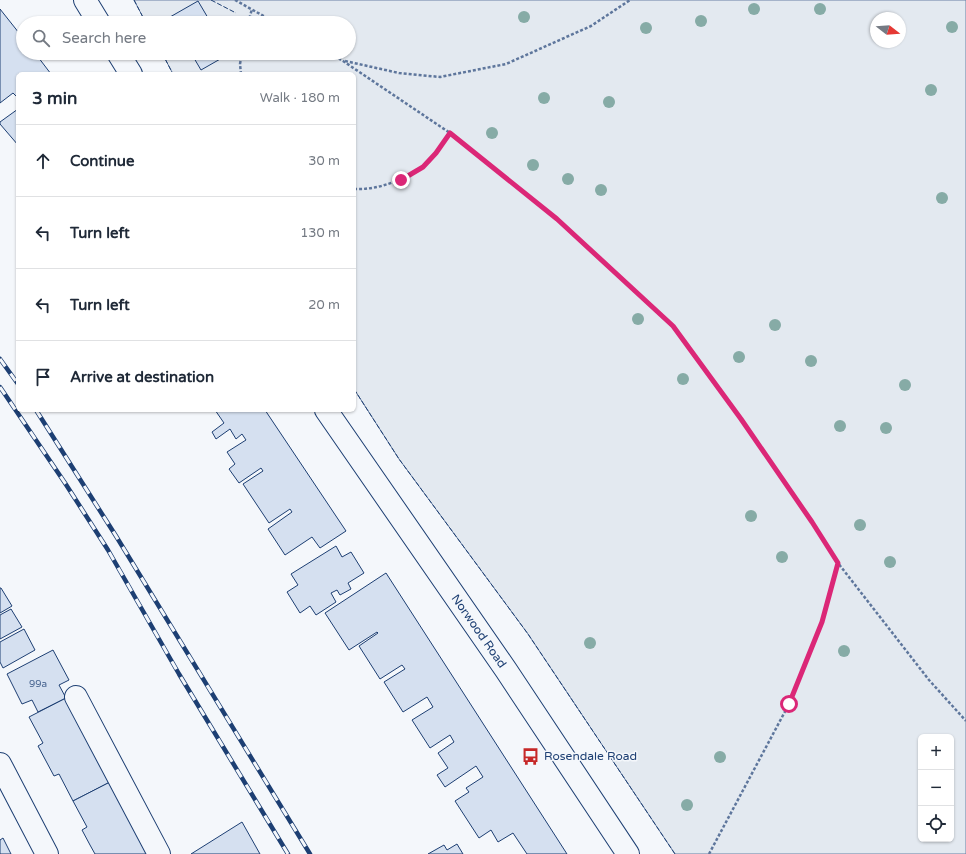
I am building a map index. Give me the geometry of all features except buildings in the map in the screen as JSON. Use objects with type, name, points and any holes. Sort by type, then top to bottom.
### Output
[{"type":"main road","points":[[85,0],[95,16]]},
{"type":"main road","points":[[122,60],[130,72]]},
{"type":"main road","name":"Norwood Road","points":[[327,412],[506,670],[628,854]]},
{"type":"main road","points":[[76,697],[159,854]]},
{"type":"main road","points":[[0,764],[47,854]]},
{"type":"path","points":[[235,0],[264,16]]},
{"type":"path","points":[[343,61],[400,73],[440,77],[506,64],[591,26],[630,0]]},
{"type":"path","points":[[250,16],[252,9]]},
{"type":"path","points":[[241,60],[241,72]]},
{"type":"path","points":[[343,61],[450,133],[557,219],[673,326],[741,419],[812,522],[838,563],[930,680],[966,721]]},
{"type":"path","points":[[356,190],[367,190],[401,180],[423,167],[436,153],[450,133]]},
{"type":"path","points":[[710,854],[789,704],[822,622],[838,563]]},
{"type":"shaded area","points":[[134,0],[966,0],[966,854],[675,854],[528,634],[399,459],[356,392],[356,72],[172,72],[166,60],[356,60],[356,16],[142,16]]},
{"type":"railway","points":[[0,359],[16,381]]},
{"type":"railway","points":[[0,387],[16,411]]},
{"type":"railway","points":[[17,412],[108,550],[179,674],[288,854]]},
{"type":"railway","points":[[37,412],[116,536],[310,854]]},
{"type":"fence","points":[[134,0],[142,16]]},
{"type":"fence","points":[[211,0],[236,13]]},
{"type":"fence","points":[[166,60],[172,72]]},
{"type":"fence","points":[[356,392],[399,459],[528,634],[675,854]]},
{"type":"place","name":"Rosendale Road","points":[[531,756]]},
{"type":"route","points":[[401,180],[423,167],[436,153],[450,133],[557,219],[673,326],[741,419],[812,522],[838,563],[822,622],[789,704]]}]
